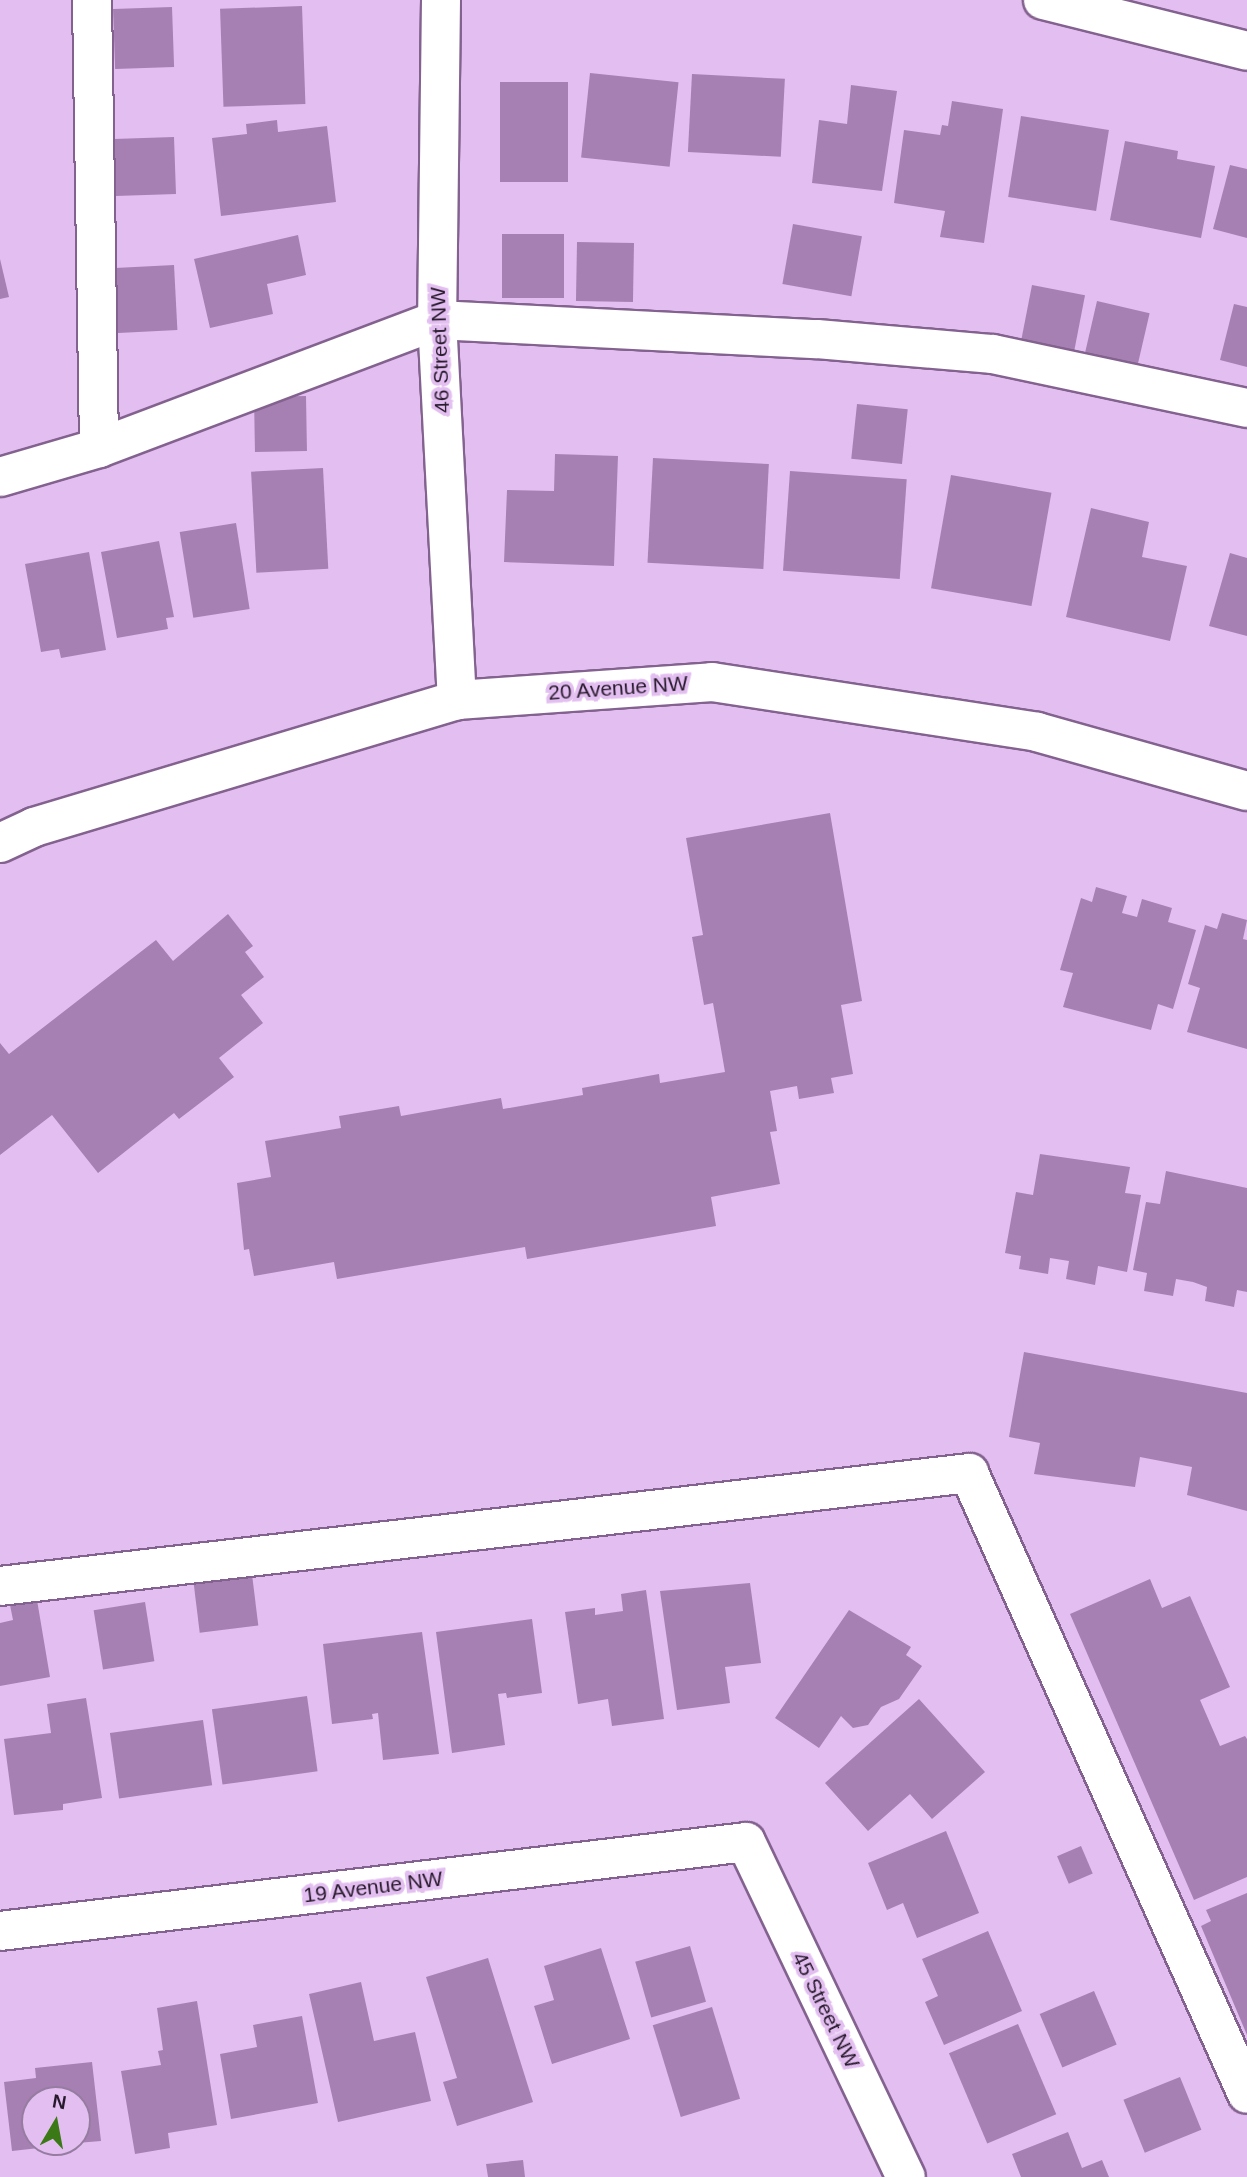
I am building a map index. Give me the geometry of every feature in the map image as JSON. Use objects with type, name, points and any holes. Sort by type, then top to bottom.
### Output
[{"type":"street","points":[[92,0],[99,449]]},
{"type":"street","name":"46 Street NW","points":[[441,0],[437,320],[457,700]]},
{"type":"street","points":[[1044,0],[1247,51]]},
{"type":"street","points":[[0,477],[99,449],[437,320],[817,339],[993,354],[1247,408]]},
{"type":"street","name":"20 Avenue NW","points":[[0,843],[34,827],[457,700],[712,682],[1037,732],[1247,791]]},
{"type":"street","points":[[0,1586],[970,1474],[1247,2094]]},
{"type":"street","name":"19 Avenue NW","points":[[0,1931],[746,1842]]},
{"type":"street","name":"45 Street NW","points":[[746,1842],[906,2177]]},
{"type":"building","points":[[302,6],[305,104],[223,107],[220,9]]},
{"type":"building","points":[[172,7],[174,67],[115,69],[113,9]]},
{"type":"building","points":[[590,73],[679,82],[670,167],[581,158]]},
{"type":"building","points":[[692,74],[785,79],[781,157],[688,152]]},
{"type":"building","points":[[500,82],[568,82],[568,182],[500,182]]},
{"type":"building","points":[[851,85],[897,91],[882,191],[812,183],[819,120],[847,124]]},
{"type":"building","points":[[952,101],[1003,109],[984,243],[940,237],[945,211],[894,203],[904,130],[940,135],[942,125],[948,126]]},
{"type":"building","points":[[1021,116],[1109,130],[1096,211],[1008,197]]},
{"type":"building","points":[[277,120],[278,132],[327,126],[336,202],[221,216],[212,138],[247,134],[246,124]]},
{"type":"building","points":[[174,137],[176,194],[108,196],[106,139]]},
{"type":"building","points":[[1125,141],[1178,151],[1177,159],[1215,166],[1201,238],[1110,220]]},
{"type":"building","points":[[1230,165],[1247,169],[1247,238],[1213,229]]},
{"type":"building","points":[[793,224],[862,236],[851,296],[782,284]]},
{"type":"building","points":[[502,234],[564,234],[564,298],[502,298]]},
{"type":"building","points":[[298,235],[306,275],[267,284],[273,314],[210,328],[194,259]]},
{"type":"building","points":[[577,242],[634,243],[633,302],[576,301]]},
{"type":"building","points":[[0,259],[9,297],[0,299]]},
{"type":"building","points":[[174,265],[177,330],[113,333],[110,268]]},
{"type":"building","points":[[1032,285],[1085,295],[1073,357],[1020,347]]},
{"type":"building","points":[[1097,301],[1150,313],[1136,373],[1083,360]]},
{"type":"building","points":[[1234,304],[1247,307],[1247,367],[1220,360]]},
{"type":"building","points":[[306,396],[307,451],[255,452],[254,397]]},
{"type":"building","points":[[857,404],[908,409],[902,464],[851,459]]},
{"type":"building","points":[[555,454],[618,456],[614,566],[504,562],[507,490],[554,491]]},
{"type":"building","points":[[653,458],[769,464],[763,569],[648,563]]},
{"type":"building","points":[[323,468],[328,569],[256,573],[251,472]]},
{"type":"building","points":[[790,471],[907,479],[900,579],[783,571]]},
{"type":"building","points":[[951,475],[1051,493],[1031,606],[931,588]]},
{"type":"building","points":[[1091,508],[1149,522],[1142,557],[1187,566],[1170,641],[1066,617]]},
{"type":"building","points":[[236,523],[250,609],[193,618],[180,532]]},
{"type":"building","points":[[159,541],[174,617],[166,618],[168,629],[117,638],[101,552]]},
{"type":"building","points":[[89,552],[106,650],[61,658],[59,649],[41,652],[25,564]]},
{"type":"building","points":[[1230,553],[1247,558],[1247,636],[1209,626]]},
{"type":"building","points":[[830,813],[862,1001],[841,1005],[853,1074],[831,1078],[834,1093],[799,1099],[797,1086],[770,1091],[777,1131],[770,1132],[780,1184],[711,1197],[716,1226],[527,1259],[525,1247],[337,1279],[334,1262],[254,1276],[249,1249],[244,1250],[237,1183],[271,1177],[265,1141],[341,1128],[339,1116],[399,1106],[401,1116],[501,1098],[503,1109],[583,1095],[582,1088],[659,1074],[660,1083],[725,1072],[713,1003],[704,1005],[692,937],[703,935],[686,838]]},
{"type":"building","points":[[1096,887],[1127,896],[1122,913],[1137,917],[1142,899],[1172,908],[1168,922],[1196,930],[1173,1009],[1158,1004],[1151,1030],[1063,1007],[1073,973],[1060,970],[1081,898],[1092,902]]},
{"type":"building","points":[[1222,913],[1247,920],[1243,939],[1247,940],[1247,1049],[1187,1032],[1200,988],[1188,984],[1205,925],[1217,929]]},
{"type":"building","points":[[228,914],[253,946],[245,952],[264,977],[241,995],[263,1023],[219,1058],[234,1077],[179,1119],[174,1113],[98,1173],[52,1115],[0,1155],[0,1043],[9,1054],[156,940],[173,961]]},
{"type":"building","points":[[1040,1154],[1130,1167],[1125,1193],[1141,1195],[1127,1272],[1098,1266],[1095,1285],[1066,1279],[1069,1261],[1050,1258],[1048,1274],[1019,1269],[1021,1256],[1005,1253],[1016,1192],[1033,1195]]},
{"type":"building","points":[[1166,1171],[1247,1188],[1247,1292],[1237,1290],[1234,1307],[1205,1301],[1207,1287],[1193,1282],[1176,1279],[1173,1296],[1144,1291],[1147,1273],[1133,1270],[1146,1202],[1160,1204]]},
{"type":"building","points":[[1024,1352],[1247,1393],[1247,1511],[1187,1495],[1192,1467],[1140,1457],[1135,1487],[1034,1474],[1040,1443],[1009,1437]]},
{"type":"building","points":[[250,1558],[258,1625],[200,1633],[191,1565]]},
{"type":"building","points":[[1150,1579],[1162,1608],[1190,1596],[1230,1687],[1200,1700],[1220,1746],[1245,1736],[1247,1739],[1247,1877],[1194,1900],[1070,1614]]},
{"type":"building","points":[[750,1583],[761,1663],[725,1667],[730,1703],[677,1710],[660,1591]]},
{"type":"building","points":[[646,1590],[664,1719],[612,1726],[608,1699],[578,1704],[565,1612],[595,1608],[595,1615],[623,1611],[621,1594]]},
{"type":"building","points":[[37,1600],[50,1677],[0,1686],[0,1623],[13,1620],[10,1605]]},
{"type":"building","points":[[145,1602],[154,1661],[103,1669],[94,1610]]},
{"type":"building","points":[[849,1610],[911,1647],[906,1655],[922,1666],[899,1699],[881,1707],[868,1725],[853,1728],[841,1716],[819,1748],[775,1718]]},
{"type":"building","points":[[532,1619],[542,1693],[507,1698],[506,1693],[498,1694],[505,1745],[452,1753],[436,1632]]},
{"type":"building","points":[[422,1632],[439,1754],[383,1760],[378,1713],[372,1714],[373,1719],[332,1724],[323,1644]]},
{"type":"building","points":[[307,1696],[318,1771],[223,1785],[212,1709]]},
{"type":"building","points":[[86,1698],[102,1798],[63,1804],[63,1810],[14,1815],[4,1739],[51,1733],[47,1704]]},
{"type":"building","points":[[919,1699],[985,1772],[932,1819],[910,1794],[868,1831],[825,1783]]},
{"type":"building","points":[[203,1720],[212,1785],[119,1798],[110,1733]]},
{"type":"building","points":[[946,1831],[979,1913],[917,1938],[903,1903],[887,1910],[868,1863]]},
{"type":"building","points":[[1081,1846],[1093,1874],[1069,1884],[1057,1856]]},
{"type":"building","points":[[1247,1893],[1247,2035],[1201,1926],[1211,1921],[1206,1910]]},
{"type":"building","points":[[988,1931],[1022,2011],[944,2045],[925,2002],[938,1996],[922,1959]]},
{"type":"building","points":[[690,1946],[706,2002],[651,2017],[635,1962]]},
{"type":"building","points":[[601,1948],[630,2039],[552,2064],[534,2006],[554,2000],[544,1966]]},
{"type":"building","points":[[488,1958],[533,2102],[457,2126],[443,2082],[457,2078],[426,1977]]},
{"type":"building","points":[[361,1982],[374,2041],[415,2032],[431,2101],[338,2122],[309,1994]]},
{"type":"building","points":[[1094,1991],[1117,2044],[1062,2067],[1040,2014]]},
{"type":"building","points":[[197,2001],[217,2125],[168,2133],[170,2148],[135,2154],[121,2071],[161,2065],[158,2051],[163,2050],[157,2008]]},
{"type":"building","points":[[712,2007],[740,2099],[681,2117],[653,2025]]},
{"type":"building","points":[[302,2016],[318,2103],[231,2119],[220,2054],[257,2047],[253,2025]]},
{"type":"building","points":[[1018,2024],[1056,2114],[987,2144],[949,2053]]},
{"type":"building","points":[[92,2062],[101,2141],[91,2142],[91,2086],[21,2086],[21,2150],[12,2151],[4,2082],[36,2078],[35,2068]]},
{"type":"building","points":[[1180,2077],[1201,2130],[1145,2153],[1123,2100]]},
{"type":"building","points":[[1068,2132],[1082,2168],[1102,2160],[1109,2177],[1021,2177],[1012,2154]]},
{"type":"building","points":[[523,2160],[525,2177],[488,2177],[486,2164]]}]
